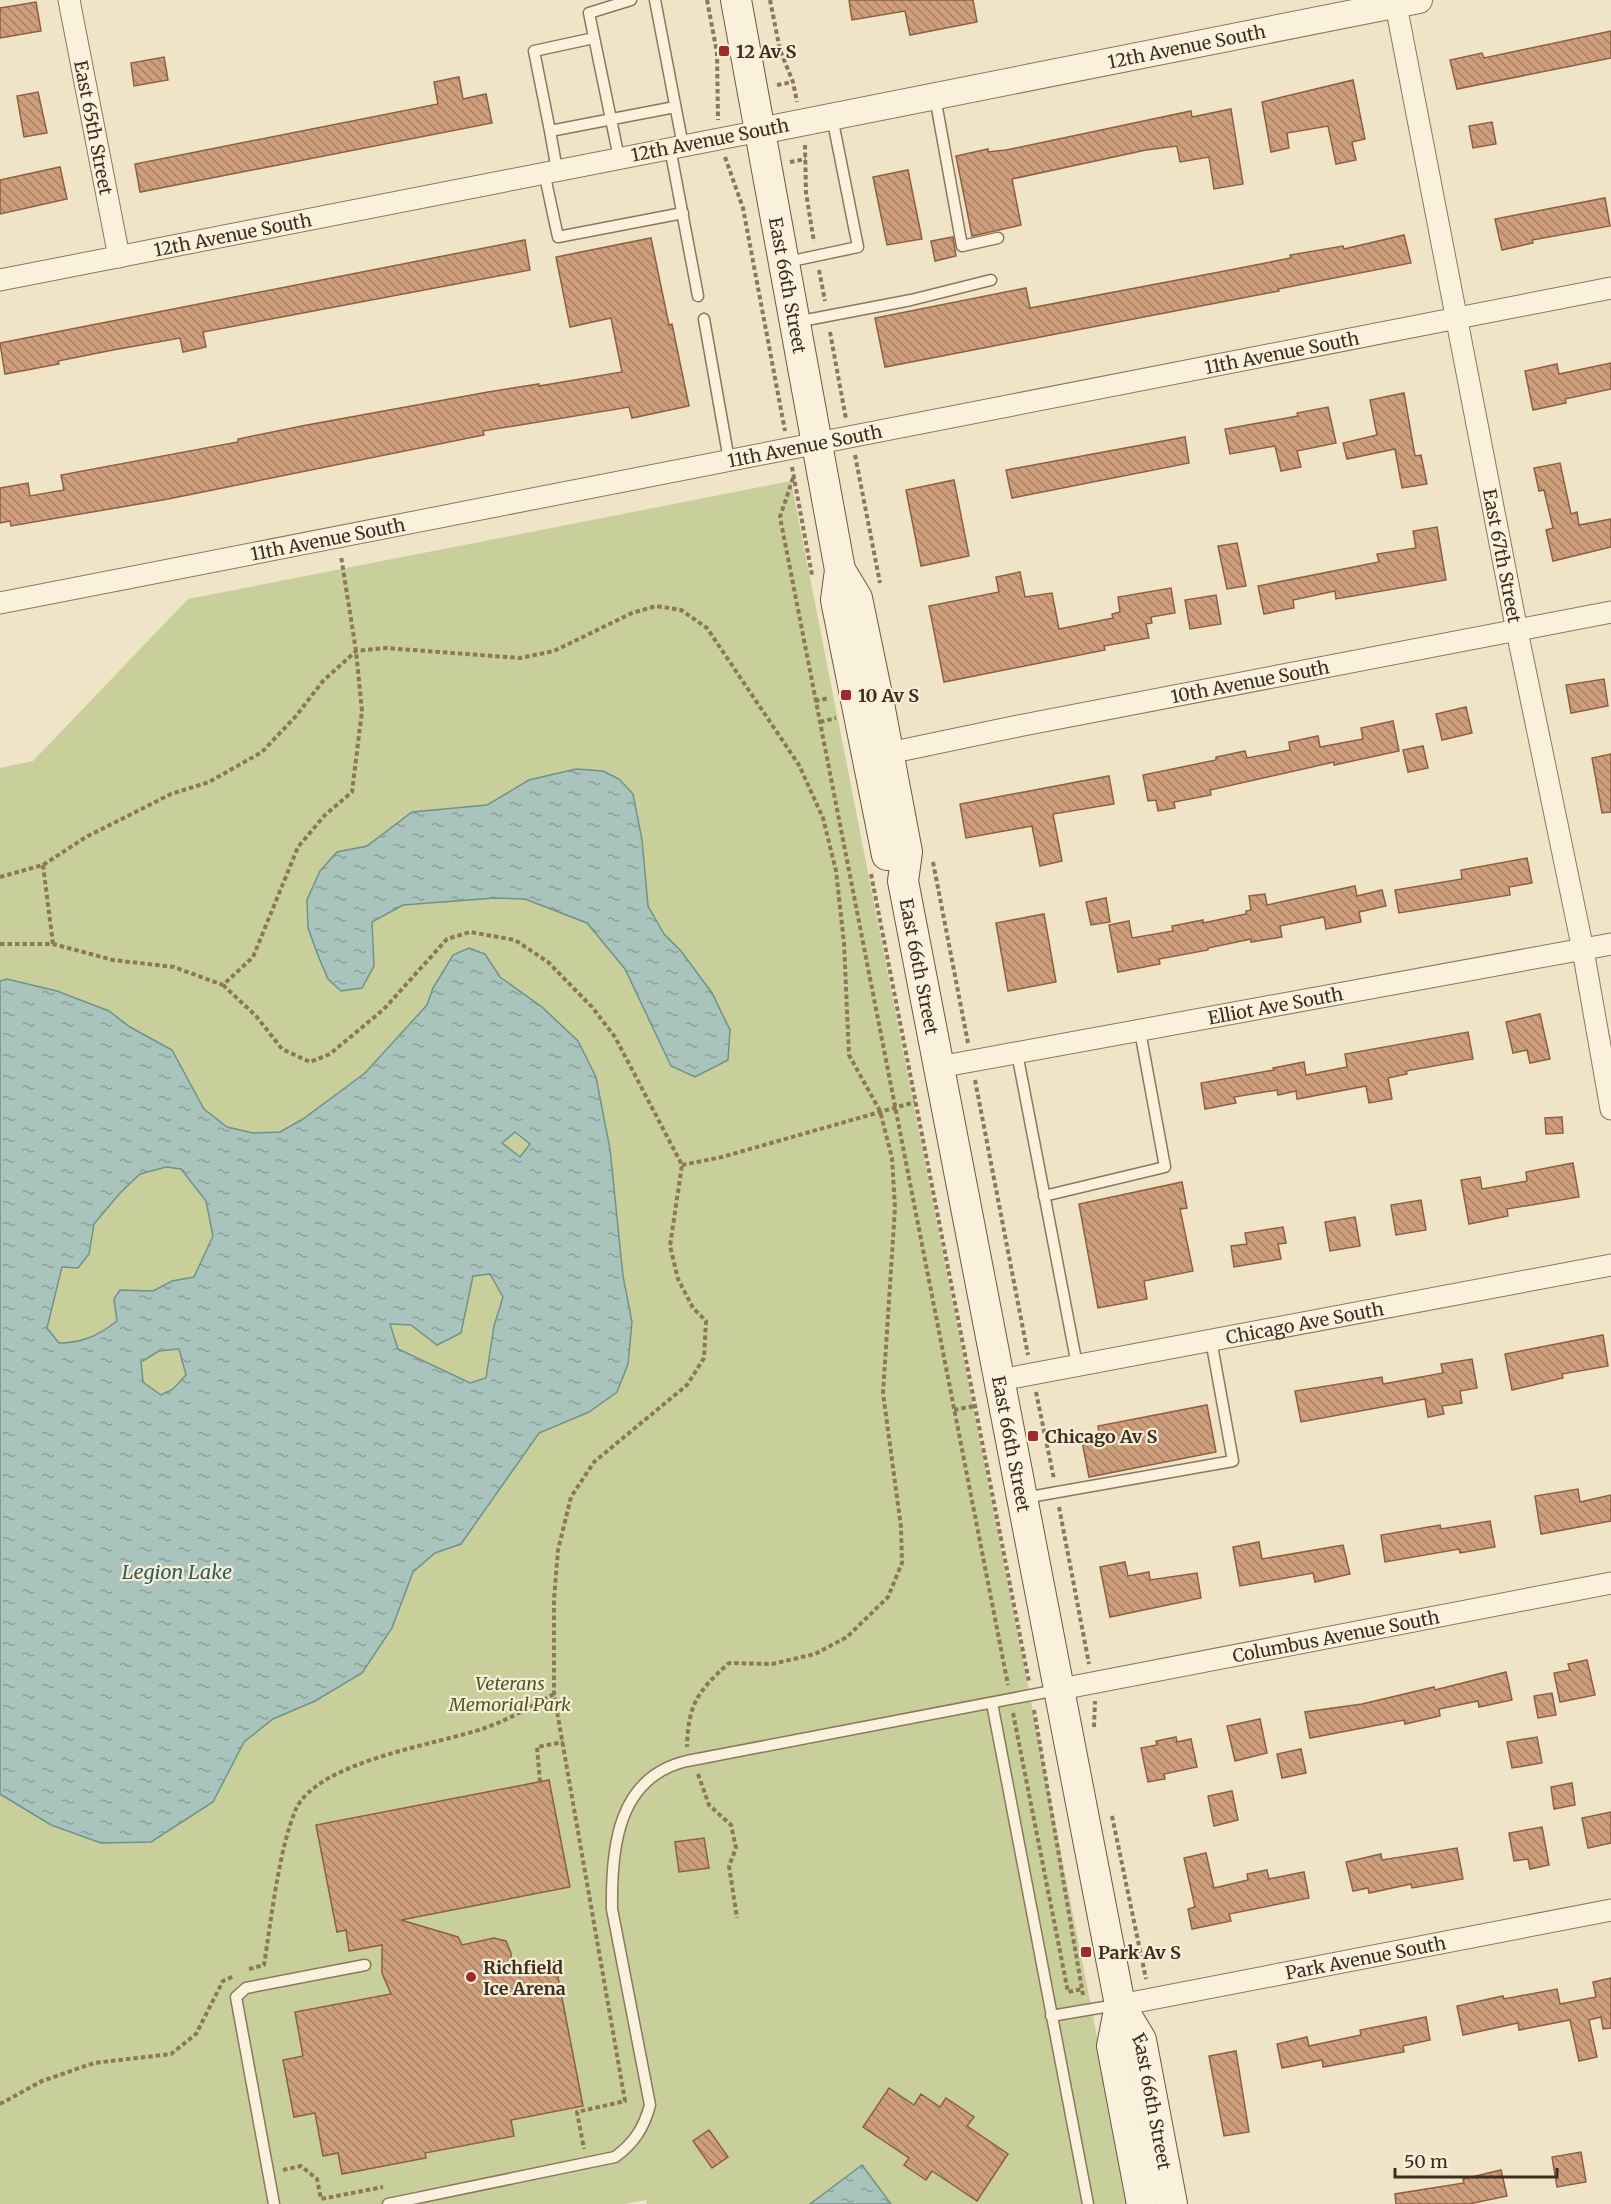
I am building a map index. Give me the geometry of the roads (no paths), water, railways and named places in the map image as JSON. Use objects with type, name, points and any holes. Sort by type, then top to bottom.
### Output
[{"type":"main road","name":"East 66th Street","points":[[736,0],[796,322],[816,443],[827,576],[836,600],[888,856],[903,881]]},
{"type":"main road","name":"East 66th Street","points":[[827,576],[857,598],[907,852],[903,881],[1061,1689],[1120,2005],[1141,2040],[1172,2204]]},
{"type":"main road","name":"East 66th Street","points":[[1120,2005],[1112,2046],[1142,2204]]},
{"type":"street","name":"East 65th Street","points":[[69,0],[119,257]]},
{"type":"street","name":"12th Avenue South","points":[[0,280],[935,97],[1403,2]]},
{"type":"street","name":"East 67th Street","points":[[1403,2],[1457,319],[1582,950],[1611,1109]]},
{"type":"street","name":"11th Avenue South","points":[[0,603],[1611,288]]},
{"type":"street","name":"10th Avenue South","points":[[889,753],[1017,726],[1611,612]]},
{"type":"street","name":"Elliot Ave South","points":[[939,1067],[1611,945]]},
{"type":"street","name":"Chicago Ave South","points":[[1000,1380],[1611,1265]]},
{"type":"street","name":"Columbus Avenue South","points":[[1061,1689],[1611,1583]]},
{"type":"street","name":"Park Avenue South","points":[[1120,2005],[1611,1910]]},
{"type":"lane","points":[[619,158],[589,13],[632,0]]},
{"type":"lane","points":[[655,0],[675,107],[676,147],[683,213],[698,296]]},
{"type":"lane","points":[[594,38],[534,51],[550,131],[550,171],[558,237],[683,213]]},
{"type":"lane","points":[[935,97],[962,246],[998,238]]},
{"type":"lane","points":[[550,131],[675,107]]},
{"type":"lane","points":[[784,262],[858,247],[832,117]]},
{"type":"lane","points":[[796,322],[912,300],[991,280]]},
{"type":"lane","points":[[704,319],[729,460]]},
{"type":"lane","points":[[1044,1196],[1165,1167],[1140,1031]]},
{"type":"lane","points":[[1017,1053],[1077,1365]]},
{"type":"lane","points":[[1023,1498],[1233,1461],[1211,1340]]},
{"type":"lane","points":[[388,2204],[615,2157],[631,2145],[645,2124],[650,2106],[612,1909],[613,1857],[617,1831],[645,1781],[669,1765],[687,1761],[1061,1689]]},
{"type":"lane","points":[[992,1703],[1088,2204]]},
{"type":"lane","points":[[274,2204],[236,1997],[246,1988],[365,1965]]},
{"type":"lane","points":[[1051,2016],[1120,2005]]},
{"type":"water","points":[[576,769],[603,771],[619,779],[633,794],[642,840],[648,906],[664,934],[681,951],[712,993],[730,1030],[728,1060],[695,1077],[671,1066],[625,969],[587,923],[525,899],[495,898],[403,905],[372,922],[374,966],[362,988],[341,991],[328,979],[319,958],[308,928],[307,900],[320,871],[337,852],[367,846],[412,812],[487,805],[529,780]]},
{"type":"water","name":"Legion Lake","points":[[469,948],[485,954],[500,977],[542,1007],[578,1041],[596,1077],[610,1149],[623,1276],[632,1322],[628,1364],[617,1392],[589,1412],[539,1433],[461,1544],[435,1553],[413,1572],[392,1628],[362,1673],[315,1701],[273,1719],[244,1742],[213,1802],[151,1842],[101,1843],[51,1825],[0,1794],[0,981],[7,979],[57,991],[109,1011],[130,1027],[172,1050],[204,1109],[227,1127],[253,1133],[280,1132],[303,1119],[365,1073],[427,1005],[433,988],[453,955]],"holes":[[[515,1132],[530,1144],[520,1157],[502,1143]],[[166,1167],[181,1169],[206,1201],[213,1236],[194,1277],[172,1281],[153,1291],[120,1290],[114,1299],[117,1321],[90,1337],[76,1342],[59,1343],[47,1328],[62,1267],[78,1268],[89,1254],[94,1224],[120,1193],[140,1174]],[[490,1274],[503,1297],[494,1326],[486,1378],[470,1383],[398,1349],[390,1324],[411,1325],[437,1345],[461,1333],[473,1276]],[[179,1349],[186,1375],[173,1389],[161,1395],[143,1382],[141,1362],[159,1351]]]},
{"type":"water","points":[[862,2165],[891,2204],[810,2204]]},
{"type":"place","name":"12 Av S","points":[[724,51]]},
{"type":"place","name":"10 Av S","points":[[846,695]]},
{"type":"place","name":"Chicago Av S","points":[[1033,1436]]},
{"type":"place","name":"Park Av S","points":[[1086,1952]]},
{"type":"place","name":"Richfield Ice Arena","points":[[471,1977]]},
{"type":"park label","name":"Veterans Memorial Park","points":[[510,1693]]}]
